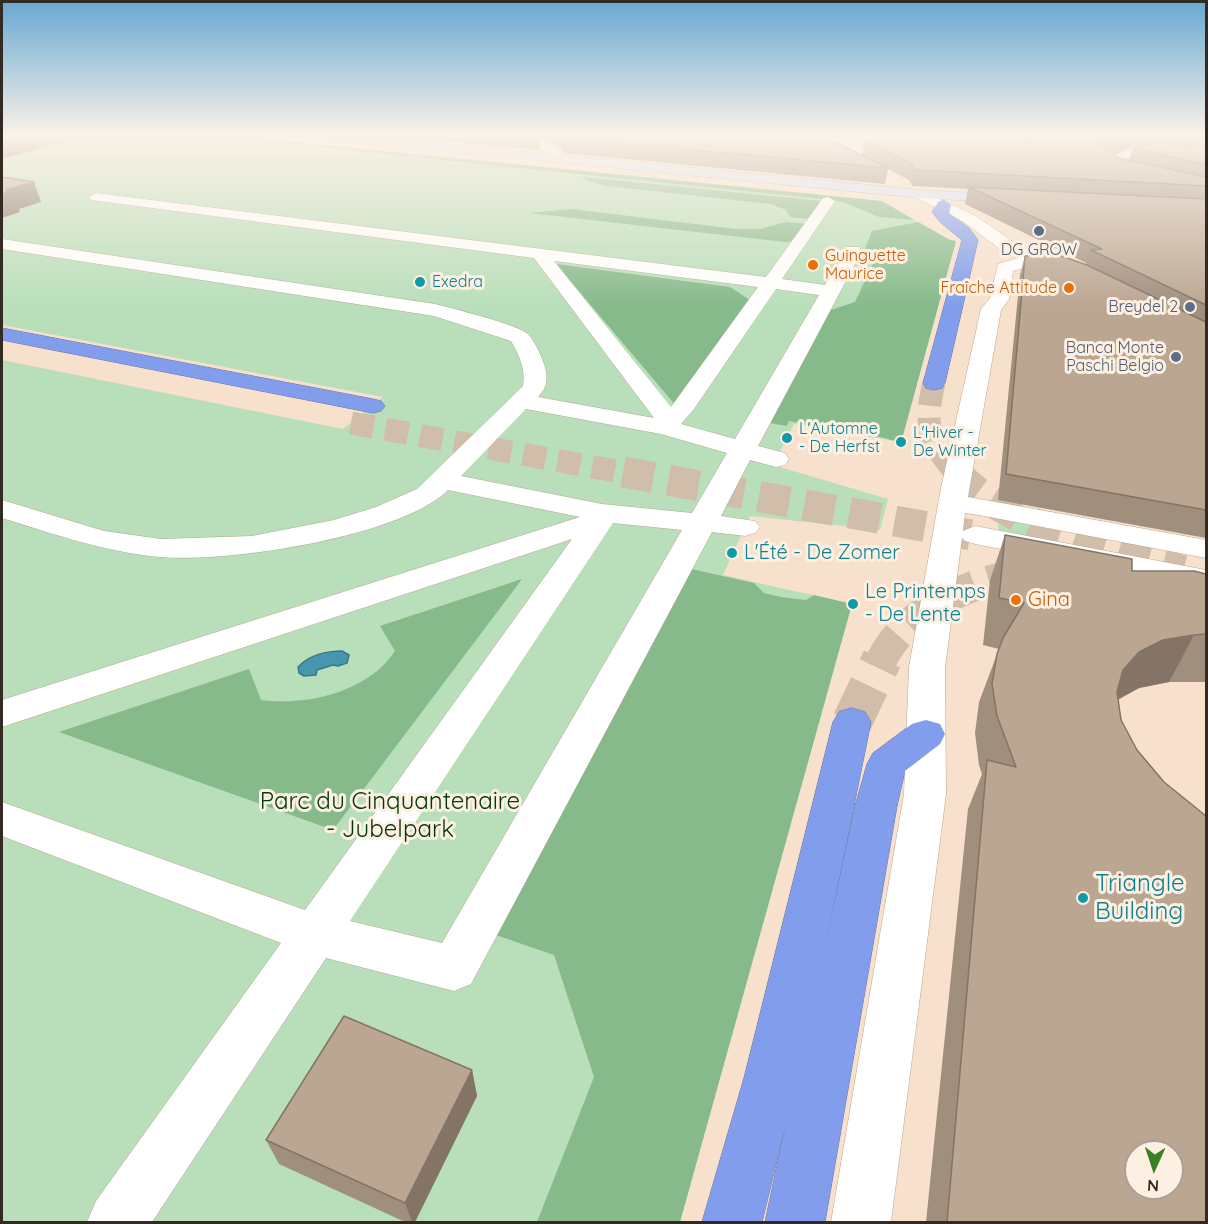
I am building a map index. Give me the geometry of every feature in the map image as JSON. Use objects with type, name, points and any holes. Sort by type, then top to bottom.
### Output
[{"type":"highway","points":[[934,383],[970,240],[963,229],[941,217],[940,212],[943,205]]},
{"type":"highway","points":[[2,334],[373,406]]},
{"type":"highway","points":[[2,352],[351,423]]},
{"type":"highway","points":[[732,1222],[771,1078],[852,722]]},
{"type":"highway","points":[[795,1222],[876,806],[887,764],[926,734]]},
{"type":"street","points":[[912,193],[1030,200]]},
{"type":"street","points":[[921,194],[970,219],[1010,248],[1058,268]]},
{"type":"street","points":[[96,197],[831,291]]},
{"type":"street","points":[[970,219],[963,208],[977,201],[995,199]]},
{"type":"street","points":[[667,424],[686,404],[828,201]]},
{"type":"street","points":[[2,244],[435,310],[466,318],[519,337],[533,365],[536,382],[534,388],[427,495],[365,520],[284,540],[230,547],[172,548],[121,543],[8,516]]},
{"type":"street","points":[[991,309],[982,296],[989,256],[994,252],[1010,248]]},
{"type":"street","points":[[2,819],[314,934],[454,968],[723,525],[742,449],[853,251]]},
{"type":"street","points":[[540,254],[667,424]]},
{"type":"street","points":[[861,1222],[925,794],[927,667],[964,519],[991,309],[999,299],[1004,268],[1038,261]]},
{"type":"street","points":[[521,401],[667,424],[776,459]]},
{"type":"street","points":[[441,480],[601,516],[723,525]]},
{"type":"street","points":[[964,519],[979,506],[1206,549]]},
{"type":"street","points":[[2,714],[601,516]]},
{"type":"street","points":[[117,1222],[601,516]]},
{"type":"street","points":[[964,519],[1206,580]]},
{"type":"green space","name":"Parc du Cinquantenaire - Jubelpark","points":[[2,193],[803,193],[882,201],[950,240],[956,241],[901,442],[794,424],[773,465],[888,499],[880,530],[750,516],[723,575],[852,604],[680,1222],[2,1222],[2,360],[343,429],[383,397],[2,325]]},
{"type":"green space","points":[[671,193],[744,193],[822,201],[810,219],[790,217],[786,210],[771,204]]},
{"type":"green space","points":[[764,193],[803,193],[882,201],[914,220],[879,217],[843,202]]},
{"type":"green space","points":[[572,209],[736,229],[760,229],[785,222],[807,224],[793,241],[785,242],[529,213]]},
{"type":"green space","points":[[918,222],[956,241],[902,439],[896,438],[895,441],[873,435],[872,437],[798,425],[799,423],[789,421],[787,426],[764,422],[825,312],[855,302],[877,255],[865,249],[872,231]]},
{"type":"green space","points":[[556,264],[730,287],[753,302],[677,407]]},
{"type":"green space","points":[[999,519],[1034,525],[1034,540],[998,533]]},
{"type":"green space","points":[[687,568],[754,583],[764,593],[781,597],[806,600],[814,595],[852,604],[680,1222],[537,1222],[594,1077],[554,955],[487,932]]},
{"type":"green space","points":[[522,579],[333,830],[59,732],[249,669],[261,700],[298,701],[335,693],[369,677],[395,651],[380,626]]},
{"type":"water","points":[[342,651],[349,655],[347,663],[317,670],[316,675],[304,676],[299,673],[298,667],[313,657]]},
{"type":"building","points":[[982,193],[1090,193],[1206,199],[1206,305],[1091,250],[1102,249]]},
{"type":"building","points":[[1053,253],[1087,265],[1206,322],[1206,510],[1006,474],[1025,256]]},
{"type":"building","name":"Triangle Building","points":[[1005,535],[1132,559],[1132,571],[1194,571],[1206,574],[1206,634],[1163,640],[1139,652],[1123,670],[1117,692],[1121,720],[1137,750],[1164,782],[1206,816],[1206,1222],[947,1222],[987,760],[1016,767],[997,716],[992,684],[997,654],[1003,638],[1024,603],[999,598]]},
{"type":"building","points":[[344,1016],[472,1070],[405,1203],[266,1140]]},
{"type":"tunnel","points":[[934,383],[929,410],[931,432],[940,452],[956,473]]},
{"type":"tunnel","points":[[351,423],[632,474]]},
{"type":"tunnel","points":[[623,472],[978,536]]},
{"type":"tunnel","points":[[956,473],[976,491],[1031,522],[1094,545],[1183,571]]},
{"type":"tunnel","points":[[881,661],[908,625],[946,599],[990,581],[1034,572]]},
{"type":"tunnel","points":[[852,722],[881,661]]},
{"type":"place","name":"DG GROW","points":[[1039,231]]},
{"type":"place","name":"Guinguette Maurice","points":[[813,265]]},
{"type":"place","name":"Exedra","points":[[420,282]]},
{"type":"place","name":"Fraîche Attitude","points":[[1069,288]]},
{"type":"place","name":"Breydel 2","points":[[1190,307]]},
{"type":"place","name":"Banca Monte Paschi Belgio","points":[[1176,357]]},
{"type":"place","name":"L'Automne - De Herfst","points":[[787,438]]},
{"type":"place","name":"L'Hiver - De Winter","points":[[901,442]]},
{"type":"place","name":"L'Été - De Zomer","points":[[732,553]]},
{"type":"place","name":"Gina","points":[[1016,600]]},
{"type":"place","name":"Le Printemps - De Lente","points":[[853,604]]},
{"type":"place","name":"Triangle Building","points":[[1083,898]]}]
